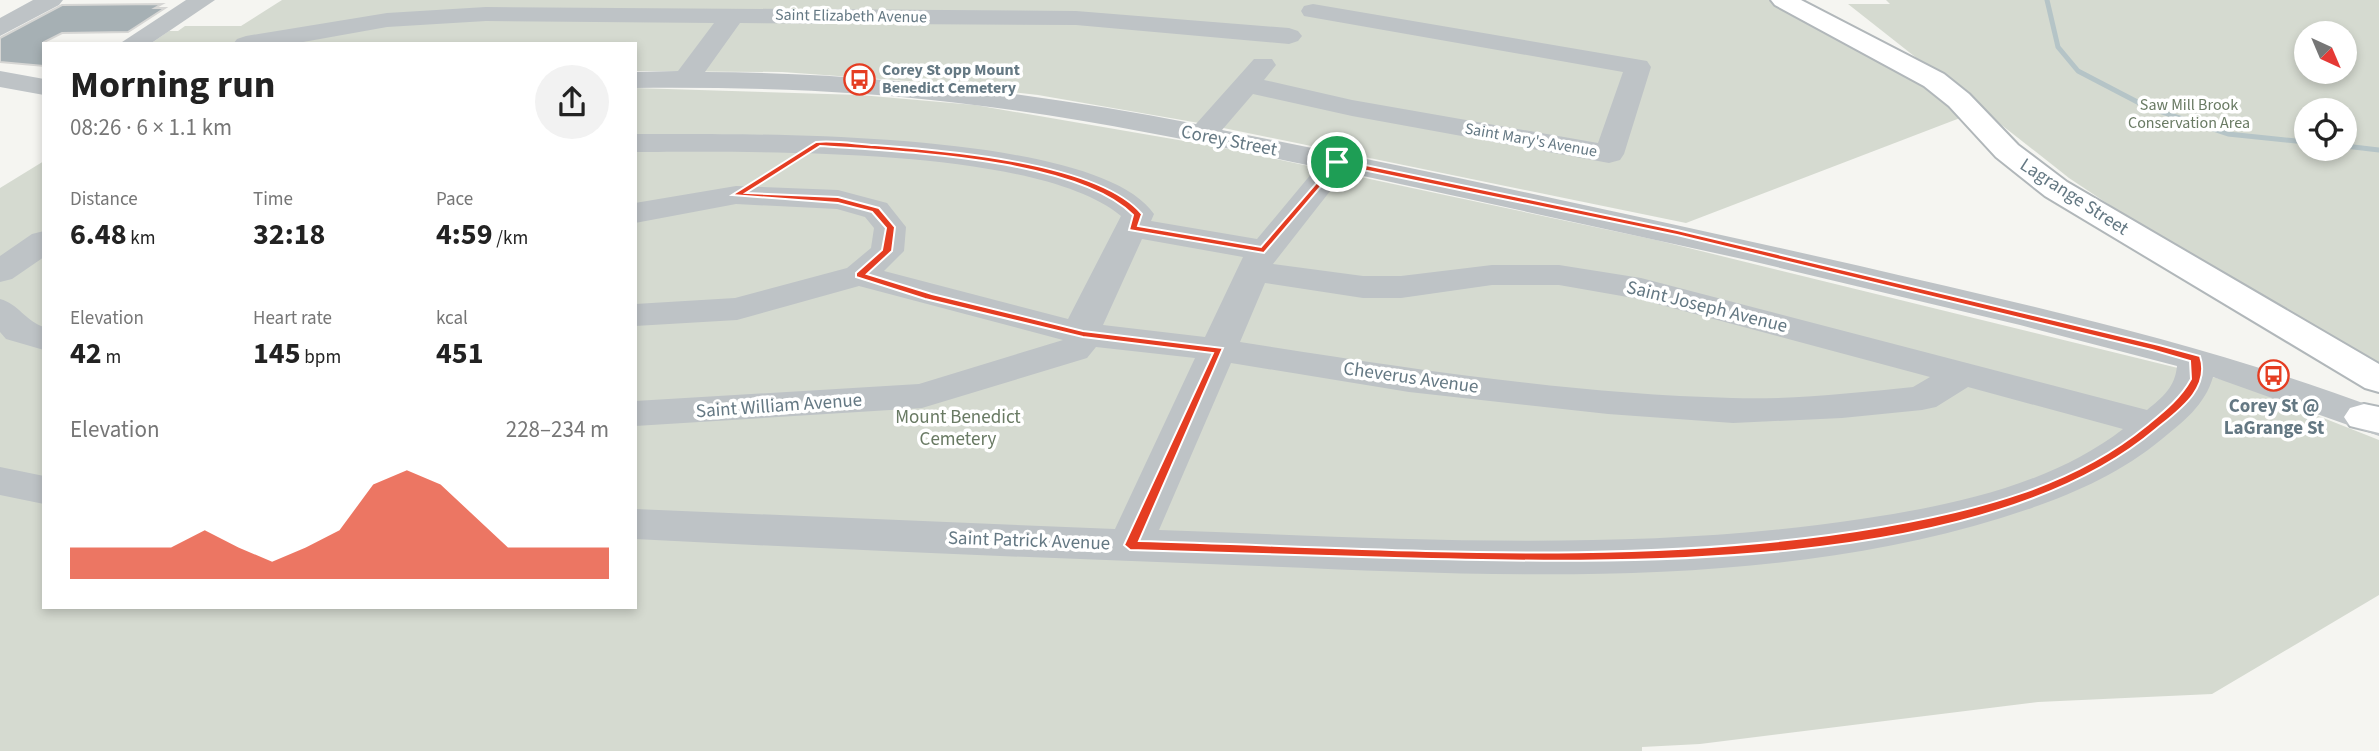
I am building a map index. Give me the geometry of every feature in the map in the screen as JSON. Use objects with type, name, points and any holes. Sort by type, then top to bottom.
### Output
[{"type":"main road","name":"Lagrange Street","points":[[1783,0],[1924,73],[1959,100],[2007,151],[2056,190],[2379,380]]},
{"type":"street","points":[[0,28],[51,0]]},
{"type":"street","points":[[135,42],[203,0]]},
{"type":"street","points":[[1202,135],[1319,6]]},
{"type":"street","name":"Saint Mary's Avenue","points":[[1246,84],[1352,108],[1609,154],[1638,67],[1319,6]]},
{"type":"street","name":"Saint Elizabeth Avenue","points":[[258,42],[374,22],[452,15],[1076,18],[1289,36]]},
{"type":"street","points":[[686,79],[733,15]]},
{"type":"street","points":[[0,79],[42,87]]},
{"type":"street","name":"Corey Street","points":[[637,80],[686,79],[881,88],[975,96],[1202,135],[1677,233],[2196,359],[2271,381],[2374,420]]},
{"type":"street","points":[[637,143],[819,144],[918,151],[1041,170],[1079,181],[1124,200],[1138,214],[1133,228],[1257,261]]},
{"type":"street","points":[[736,195],[819,144]]},
{"type":"street","points":[[1130,545],[1257,261],[1337,162]]},
{"type":"street","points":[[637,213],[736,195],[838,200],[876,210],[890,227],[887,251],[859,275],[737,309],[657,316],[637,315]]},
{"type":"street","name":"Saint William Avenue","points":[[637,414],[922,396],[1074,350],[1083,334],[1085,321],[1133,228]]},
{"type":"street","points":[[0,272],[42,242]]},
{"type":"street","name":"Saint Joseph Avenue","points":[[1257,261],[1363,287],[1401,288],[1492,275],[1559,275],[1641,289],[2154,424]]},
{"type":"street","name":"Cheverus Avenue","points":[[859,275],[929,296],[1083,334],[1219,350],[1409,380],[1608,402],[1734,411],[1842,406],[1923,398],[1965,373]]},
{"type":"street","points":[[0,310],[19,331],[42,338]]},
{"type":"street","name":"Saint Patrick Avenue","points":[[637,524],[1130,545],[1529,557],[1682,554],[1825,541],[1952,519],[2067,482],[2124,450],[2194,386],[2196,359]]},
{"type":"street","points":[[0,481],[42,490]]},
{"type":"green space","points":[[282,0],[1769,0],[1895,65],[1940,98],[1960,118],[1686,223],[1199,123],[1038,95],[922,82],[782,72],[637,71],[637,42],[153,42],[169,31],[178,31],[185,26],[241,26]]},
{"type":"green space","name":"Saw Mill Brook Conservation Area","points":[[1886,0],[2379,0],[2379,368],[2240,292],[2069,178],[1848,4],[1890,4]]},
{"type":"green space","name":"Mount Benedict Cemetery","points":[[637,88],[860,95],[975,105],[1219,147],[1656,240],[2235,383],[2379,440],[2379,595],[2212,694],[2038,702],[1700,744],[1642,747],[1642,751],[0,751],[0,188],[42,162],[42,609],[637,609]]},
{"type":"building","points":[[162,4],[155,8],[165,8],[128,32],[62,33],[42,42],[42,66],[0,62],[0,38],[62,5]]},
{"type":"waterway","points":[[2047,0],[2058,47],[2078,71],[2147,107],[2228,134],[2294,141]]},
{"type":"waterway","points":[[2357,147],[2379,150]]},
{"type":"place","name":"Corey St opp Mount Benedict Cemetery","points":[[859,79]]},
{"type":"place","name":"Corey St @ LaGrange St","points":[[2274,375]]},
{"type":"route","points":[[819,144],[918,151],[1041,170],[1079,181],[1124,200],[1138,214],[1133,228],[1264,250],[1337,162],[1631,222],[2155,348],[2196,359],[2197,379],[2174,409],[2124,450],[2067,482],[1952,519],[1825,541],[1682,554],[1529,557],[1130,545],[1219,350],[1083,334],[929,296],[859,275],[887,251],[890,227],[876,210],[838,200],[736,195],[819,144]]}]
